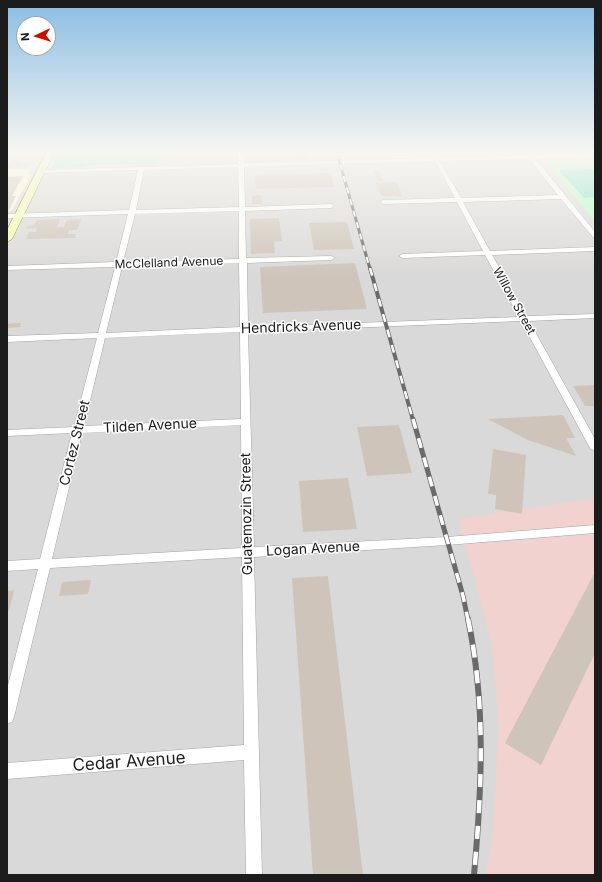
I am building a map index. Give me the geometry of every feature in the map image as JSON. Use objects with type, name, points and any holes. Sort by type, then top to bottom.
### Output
[{"type":"street","points":[[7,239],[30,194]]},
{"type":"street","name":"Cortez Street","points":[[7,717],[46,564],[136,194]]},
{"type":"street","name":"Guatemozin Street","points":[[242,194],[254,875]]},
{"type":"street","name":"Willow Street","points":[[455,194],[595,448]]},
{"type":"street","points":[[561,194],[595,236]]},
{"type":"street","points":[[384,202],[563,197]]},
{"type":"street","points":[[7,216],[331,206]]},
{"type":"street","points":[[404,256],[595,249]]},
{"type":"street","name":"McClelland Avenue","points":[[7,268],[331,258]]},
{"type":"street","name":"Hendricks Avenue","points":[[7,339],[595,316]]},
{"type":"street","name":"Tilden Avenue","points":[[7,433],[246,422]]},
{"type":"street","name":"Logan Avenue","points":[[7,566],[440,542],[595,529]]},
{"type":"street","name":"Cedar Avenue","points":[[7,771],[252,752]]},
{"type":"shaded area","points":[[7,194],[595,194],[595,875],[7,875]]},
{"type":"shaded area","points":[[7,194],[21,194],[12,210],[7,212]]},
{"type":"shaded area","points":[[595,498],[595,875],[486,875],[494,827],[498,728],[494,655],[458,519]]},
{"type":"green space","points":[[572,194],[595,194],[595,221]]},
{"type":"green space","points":[[581,194],[595,194],[595,197],[584,198]]},
{"type":"building","points":[[7,194],[13,194],[12,196],[16,196],[9,210],[7,210]]},
{"type":"building","points":[[380,194],[401,194],[402,196],[381,196]]},
{"type":"building","points":[[261,195],[262,204],[252,204],[252,196]]},
{"type":"building","points":[[279,218],[282,241],[274,242],[275,253],[251,254],[250,219]]},
{"type":"building","points":[[60,219],[57,227],[64,227],[67,220],[81,219],[77,230],[69,230],[68,234],[76,234],[75,238],[26,239],[29,232],[36,232],[37,228],[26,229],[27,226],[34,225],[37,220]]},
{"type":"building","points":[[347,222],[354,249],[314,250],[309,223]]},
{"type":"building","points":[[355,263],[367,309],[263,313],[260,267]]},
{"type":"building","points":[[21,323],[20,327],[7,328],[7,324]]},
{"type":"building","points":[[595,385],[595,406],[585,406],[573,386]]},
{"type":"building","points":[[563,415],[575,438],[566,438],[576,456],[528,440],[488,419]]},
{"type":"building","points":[[399,425],[412,473],[367,476],[357,427]]},
{"type":"building","points":[[493,449],[526,455],[522,514],[495,509],[496,495],[488,494]]},
{"type":"building","points":[[348,478],[357,529],[303,532],[299,481]]},
{"type":"building","points":[[595,572],[595,653],[541,765],[505,743]]},
{"type":"building","points":[[328,576],[363,875],[313,875],[292,578]]},
{"type":"building","points":[[91,580],[88,594],[59,596],[62,582]]},
{"type":"building","points":[[14,590],[9,611],[7,611],[7,591]]},
{"type":"railway","points":[[349,194],[370,269]]},
{"type":"railway","points":[[370,268],[413,420]]},
{"type":"railway","points":[[413,419],[463,596],[468,620]]},
{"type":"railway","points":[[468,619],[478,683],[481,746],[479,810],[474,875]]}]
